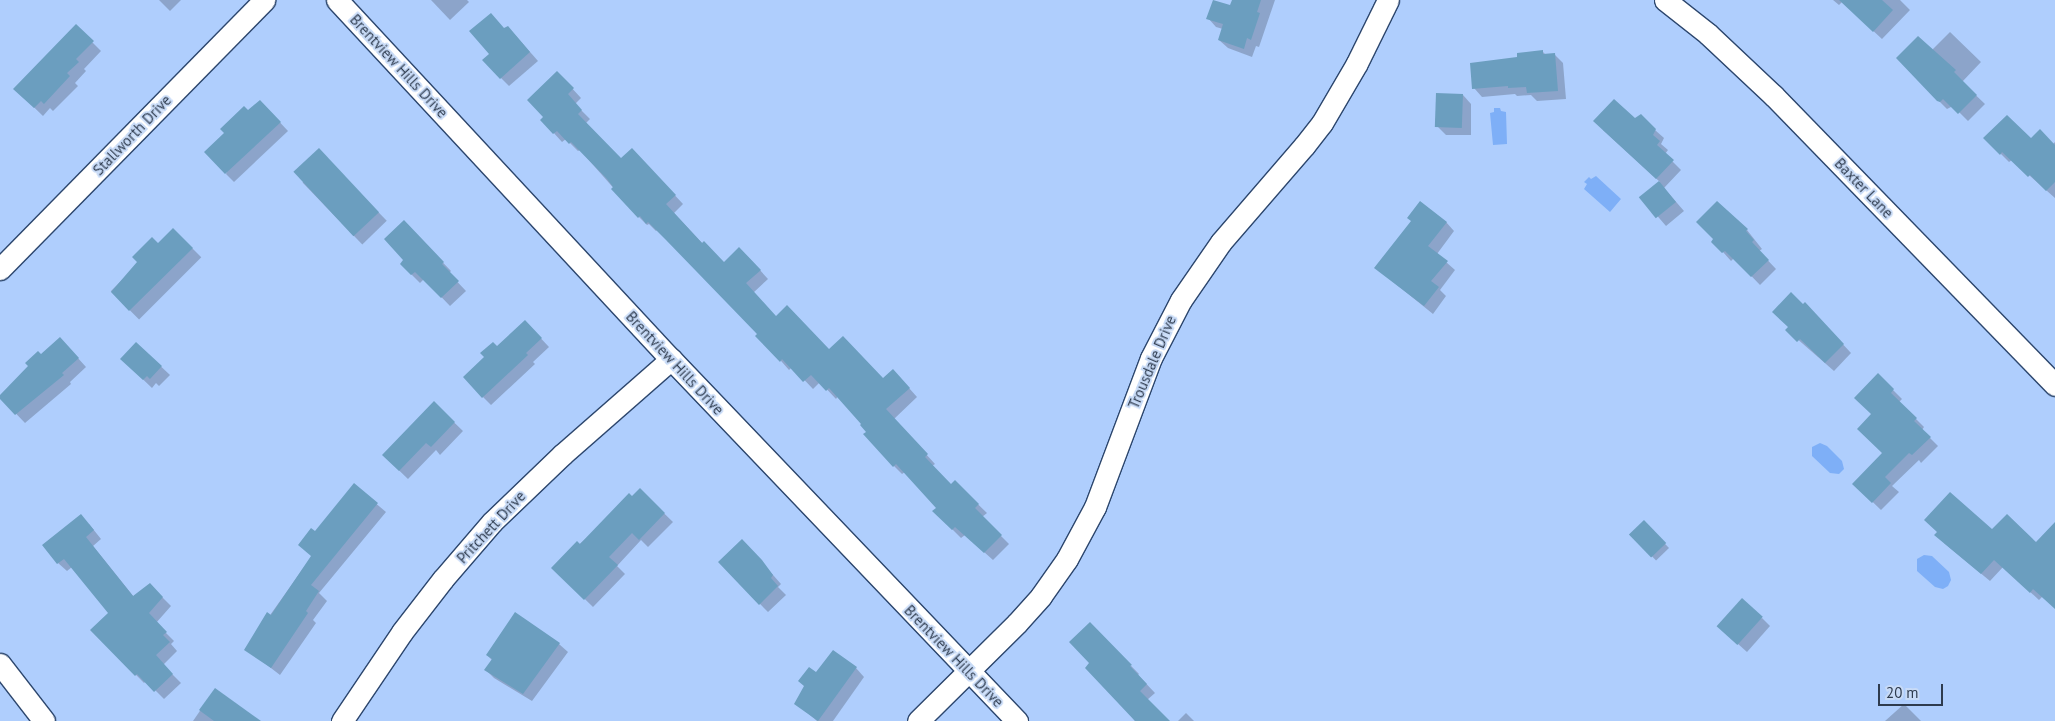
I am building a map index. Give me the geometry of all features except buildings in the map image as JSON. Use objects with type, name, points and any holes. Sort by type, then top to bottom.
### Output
[{"type":"street","name":"Stallworth Drive","points":[[0,269],[264,0]]},
{"type":"street","name":"Brentview Hills Drive","points":[[337,0],[671,359],[1017,721]]},
{"type":"street","name":"Trousdale Drive","points":[[918,721],[969,672],[1030,608],[1067,559],[1095,507],[1151,358],[1181,300],[1221,242],[1304,146],[1322,122],[1357,63],[1388,0]]},
{"type":"street","name":"Baxter Lane","points":[[1665,0],[1708,34],[1774,96],[2055,385]]},
{"type":"street","name":"Pritchett Drive","points":[[342,721],[402,632],[443,579],[492,522],[563,454],[671,359]]},
{"type":"street","points":[[0,664],[44,721]]},
{"type":"water","points":[[1494,108],[1500,108],[1501,111],[1506,112],[1507,144],[1493,145],[1490,113],[1494,112]]},
{"type":"water","points":[[1596,176],[1621,199],[1610,212],[1584,189],[1587,184],[1584,182],[1589,177],[1591,179]]},
{"type":"water","points":[[1820,443],[1827,446],[1842,461],[1844,469],[1839,474],[1830,473],[1812,456],[1812,447]]},
{"type":"water","points":[[1924,555],[1932,556],[1949,572],[1951,580],[1948,586],[1943,589],[1935,587],[1917,571],[1917,559]]}]
